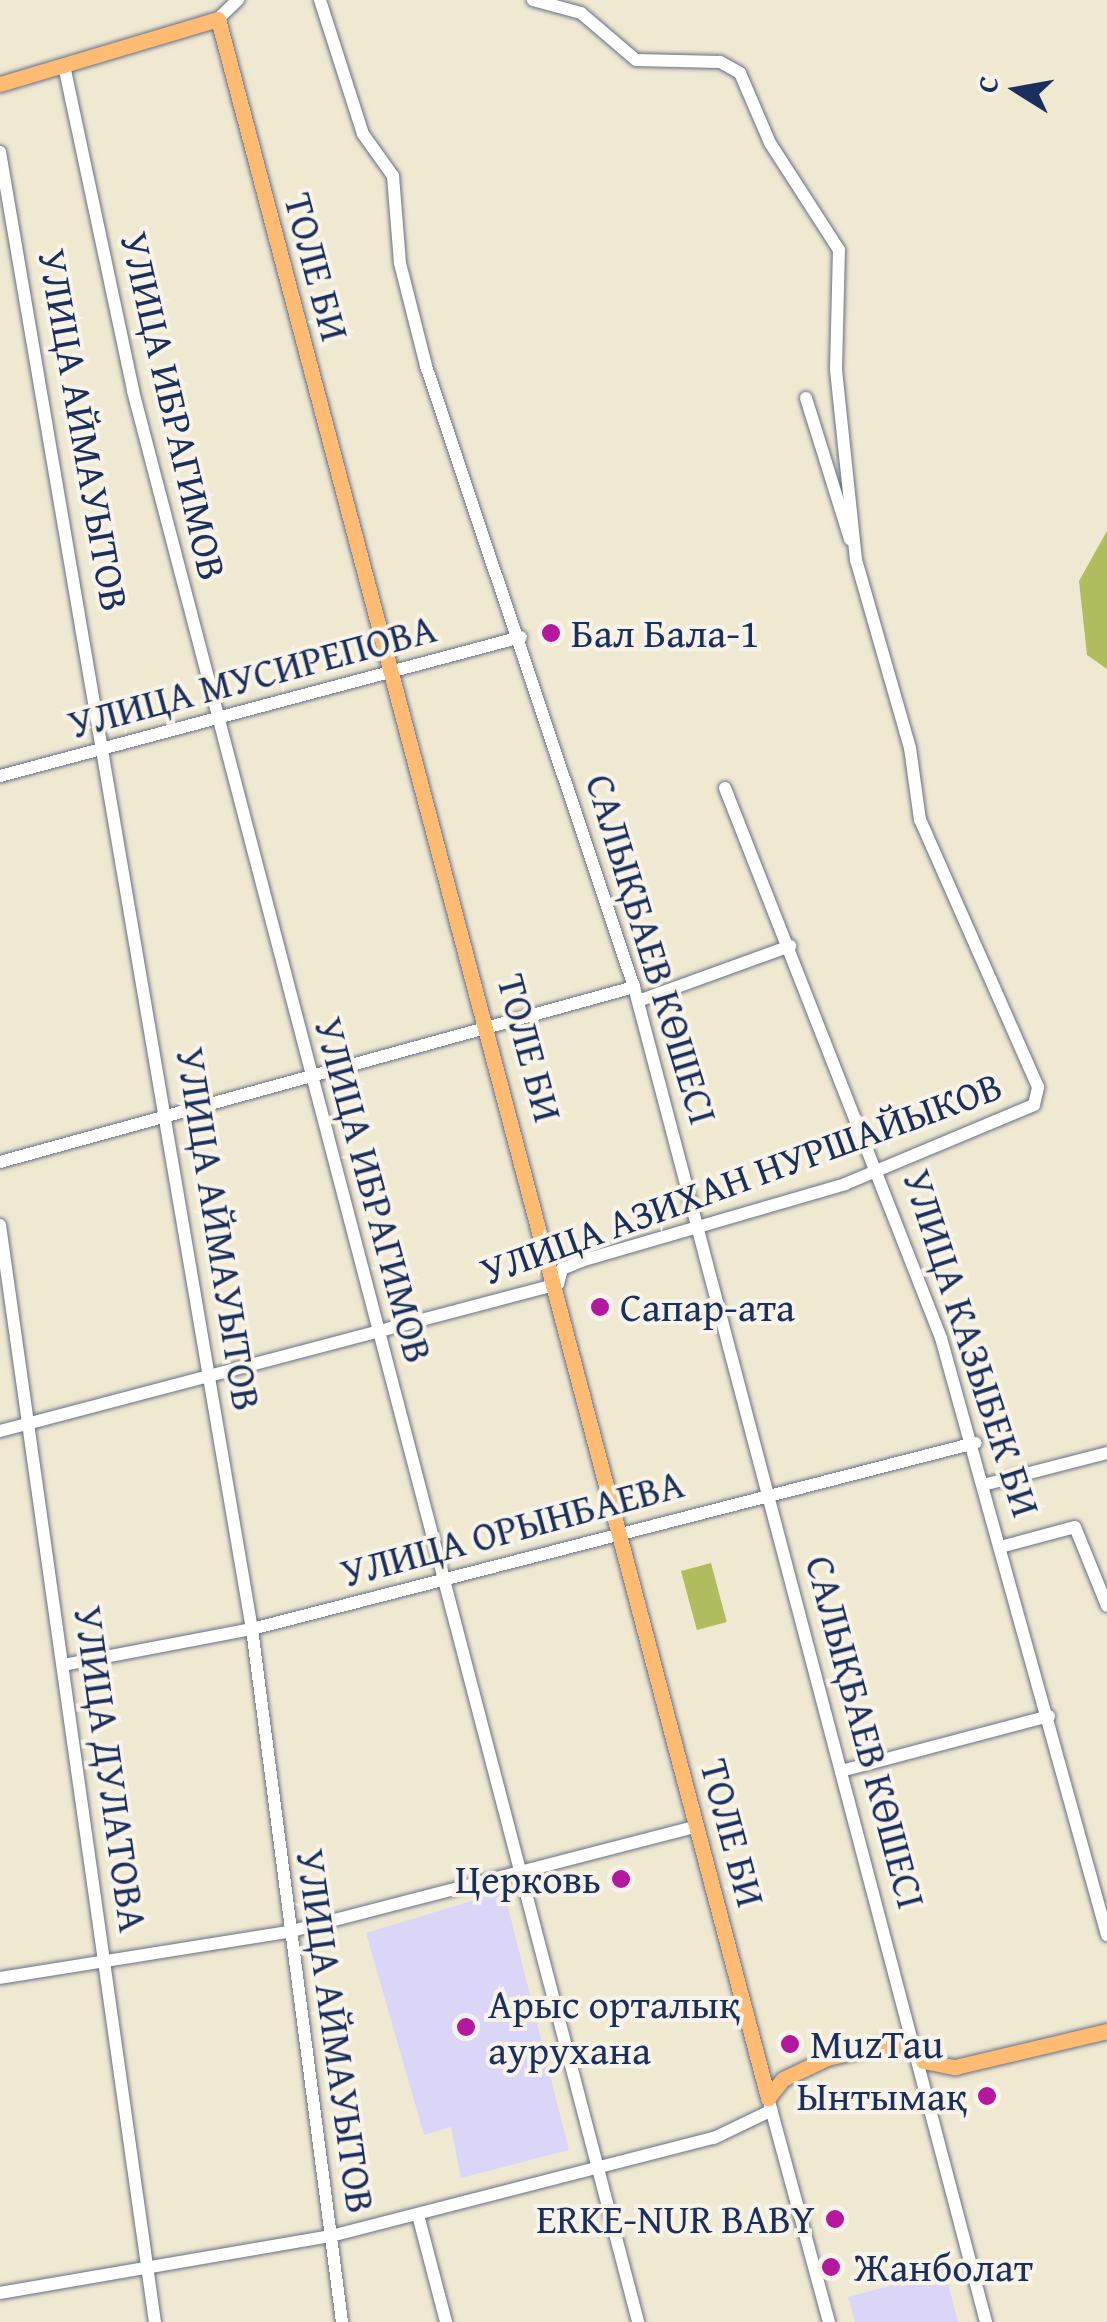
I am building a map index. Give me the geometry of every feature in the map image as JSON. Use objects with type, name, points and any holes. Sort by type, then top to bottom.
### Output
[{"type":"main road","points":[[0,84],[65,70],[218,19]]},
{"type":"main road","name":"ТОЛЕ БИ","points":[[218,19],[390,670],[491,1027],[770,2104]]},
{"type":"main road","points":[[770,2104],[783,2079],[827,2058],[893,2043],[955,2067],[1107,2031]]},
{"type":"street","points":[[212,0],[218,19],[238,0]]},
{"type":"street","name":"САЛЫҚБАЕВ КӨШЕСІ","points":[[320,0],[363,134],[393,176],[406,295],[636,994],[845,1770],[986,2322]]},
{"type":"street","name":"УЛИЦА АЗИХАН НУРШАЙЫКОВ","points":[[0,1431],[210,1379],[558,1284],[562,1269],[584,1260],[701,1228],[880,1168],[1024,1112],[1038,1088],[920,820],[910,748],[856,560],[836,370],[839,250],[770,143],[740,73],[720,62],[636,60],[581,13],[533,0]]},
{"type":"street","name":"УЛИЦА ИБРАГИМОВ","points":[[65,70],[133,391],[638,2322]]},
{"type":"street","name":"УЛИЦА АЙМАУЫТОВ","points":[[0,152],[109,751],[252,1630],[288,1932],[342,2322]]},
{"type":"street","points":[[806,398],[856,560]]},
{"type":"street","name":"УЛИЦА МУСИРЕПОВА","points":[[0,776],[109,751],[520,637]]},
{"type":"street","name":"УЛИЦА КАЗЫБЕК БИ","points":[[725,788],[880,1168],[975,1442],[1107,1935]]},
{"type":"street","points":[[0,1162],[169,1122],[491,1027],[636,994],[790,946]]},
{"type":"street","name":"УЛИЦА ДУЛАТОВА","points":[[0,1226],[32,1424],[156,2322]]},
{"type":"street","name":"УЛИЦА ОРЫНБАЕВА","points":[[63,1665],[252,1630],[622,1530],[769,1497],[975,1442]]},
{"type":"street","points":[[987,1484],[1107,1452]]},
{"type":"street","points":[[1004,1546],[1075,1526],[1107,1606]]},
{"type":"street","points":[[845,1770],[1049,1716]]},
{"type":"street","points":[[0,1978],[288,1932],[697,1826]]},
{"type":"street","points":[[0,2293],[332,2236],[418,2215],[746,2129],[770,2104]]},
{"type":"street","points":[[770,2104],[828,2322]]},
{"type":"street","points":[[418,2215],[446,2322]]},
{"type":"shaded area","name":"Арыс орталық аурухана","points":[[504,1891],[569,2150],[461,2178],[451,2127],[424,2135],[366,1933]]},
{"type":"shaded area","points":[[945,2271],[958,2322],[855,2322],[848,2297]]},
{"type":"green space","points":[[1107,531],[1107,669],[1087,655],[1079,581]]},
{"type":"green space","points":[[711,1563],[727,1622],[697,1630],[681,1571]]},
{"type":"place","name":"Бал Бала-1","points":[[551,633]]},
{"type":"place","name":"Сапар-ата","points":[[600,1307]]},
{"type":"place","name":"Церковь","points":[[621,1879]]},
{"type":"place","name":"Арыс орталық аурухана","points":[[466,2027]]},
{"type":"place","name":"MuzTau","points":[[790,2044]]},
{"type":"place","name":"Ынтымақ","points":[[987,2096]]},
{"type":"place","name":"ERKE-NUR BABY","points":[[835,2219]]},
{"type":"place","name":"Жанболат","points":[[831,2267]]}]
